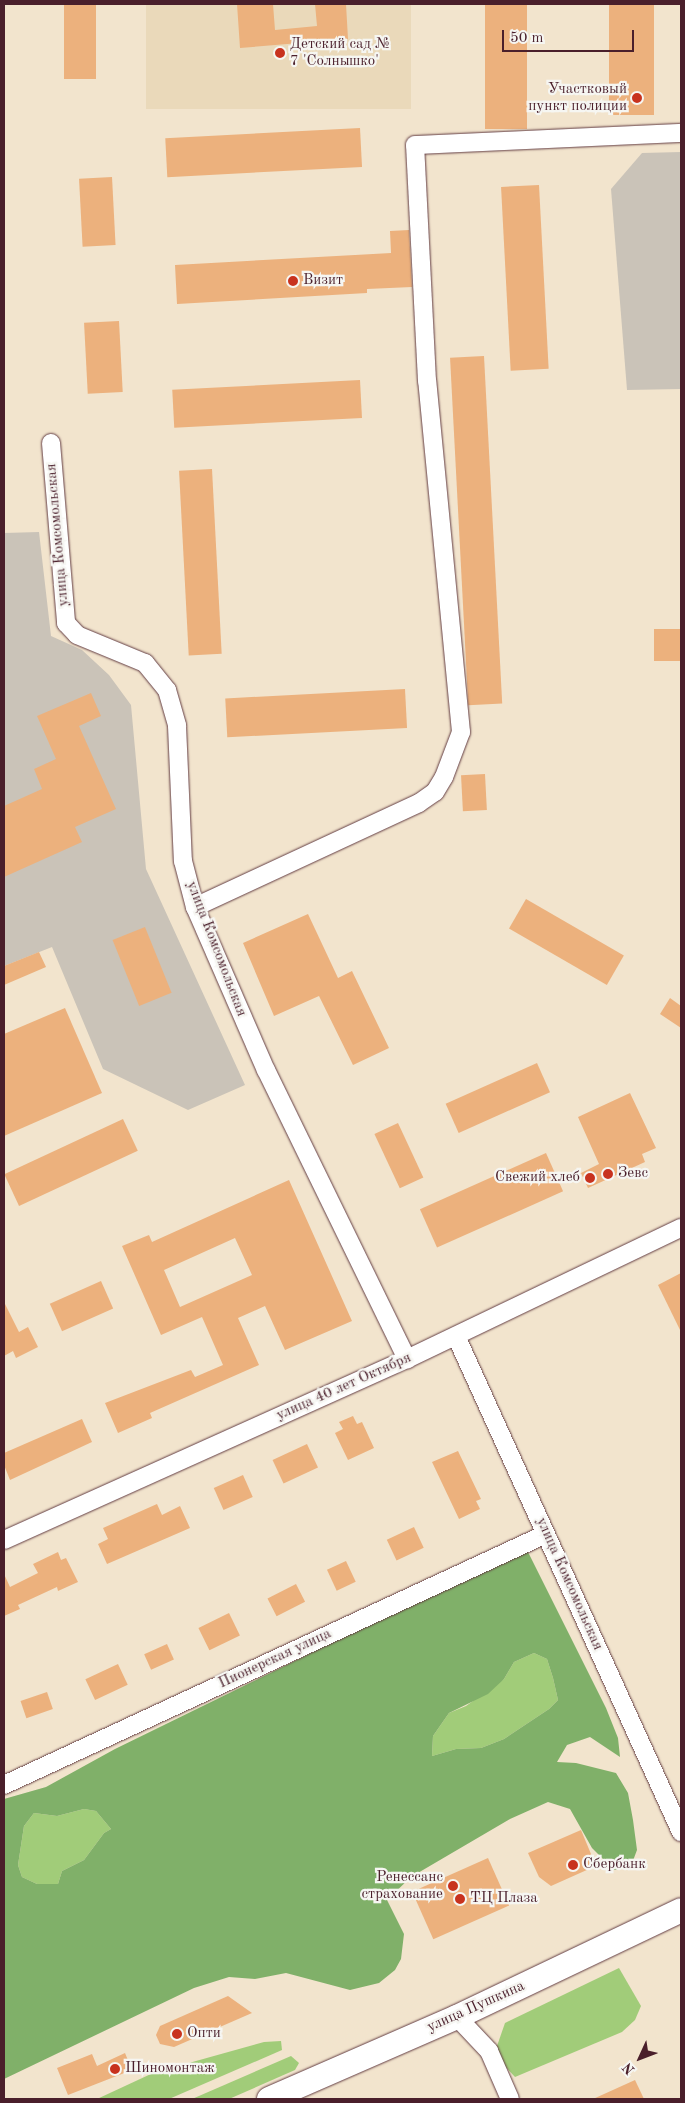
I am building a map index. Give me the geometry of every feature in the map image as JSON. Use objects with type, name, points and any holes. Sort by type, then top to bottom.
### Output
[{"type":"main road","name":"улица Пушкина","points":[[269,2099],[457,2017],[681,1910]]},
{"type":"street","points":[[196,907],[419,803],[435,792],[461,732],[427,381],[415,145],[681,133]]},
{"type":"street","name":"улица Комсомольская","points":[[50,443],[66,622],[77,635],[145,663],[167,690],[177,726],[183,861],[196,907],[266,1070],[407,1359]]},
{"type":"street","name":"улица 40 лет Октября","points":[[4,1540],[407,1359],[681,1228]]},
{"type":"street","name":"улица Комсомольская","points":[[456,1336],[681,1832]]},
{"type":"street","name":"Пионерская улица","points":[[4,1785],[546,1534]]},
{"type":"street","points":[[457,2017],[489,2051],[510,2099]]},
{"type":"shaded area","name":"Детский сад № 7 'Солнышко'","points":[[146,4],[411,4],[411,109],[146,109]]},
{"type":"shaded area","points":[[681,152],[681,389],[627,390],[611,189],[642,153]]},
{"type":"shaded area","points":[[39,532],[51,636],[82,650],[109,675],[131,705],[146,869],[245,1085],[188,1110],[103,1069],[52,947],[4,966],[4,533]]},
{"type":"green space","points":[[526,1548],[606,1708],[618,1738],[620,1757],[590,1737],[567,1745],[557,1762],[576,1763],[616,1773],[628,1793],[633,1820],[637,1850],[631,1866],[614,1870],[592,1848],[570,1809],[548,1802],[510,1819],[411,1877],[387,1900],[404,1934],[401,1959],[395,1970],[379,1983],[350,1990],[286,1973],[255,1979],[229,1977],[194,1988],[4,2079],[4,1799],[46,1787],[115,1749],[307,1655],[347,1631]],"holes":[[[534,1653],[547,1659],[558,1700],[549,1709],[504,1739],[481,1748],[456,1749],[432,1756],[433,1736],[449,1713],[488,1694],[504,1679],[514,1662]],[[84,1809],[96,1811],[111,1829],[104,1833],[84,1860],[62,1871],[58,1884],[37,1884],[22,1877],[18,1865],[24,1826],[34,1813],[57,1816]]]},
{"type":"green space","points":[[534,1653],[547,1659],[558,1700],[549,1709],[504,1739],[481,1748],[456,1749],[432,1756],[433,1736],[449,1713],[466,1706],[504,1679],[514,1662]]},
{"type":"green space","points":[[84,1809],[96,1811],[111,1829],[104,1833],[84,1860],[62,1871],[58,1884],[37,1884],[22,1877],[18,1865],[24,1826],[34,1813],[57,1816]]},
{"type":"green space","points":[[619,1968],[641,2006],[635,2020],[622,2032],[515,2077],[502,2063],[497,2046],[505,2023]]},
{"type":"green space","points":[[281,2041],[282,2050],[169,2099],[97,2099],[153,2073],[264,2042]]},
{"type":"green space","points":[[291,2056],[299,2063],[295,2070],[229,2099],[192,2099]]},
{"type":"building","points":[[64,4],[96,4],[96,79],[64,79]]},
{"type":"building","points":[[237,4],[273,4],[275,30],[317,26],[315,4],[346,4],[348,39],[240,48]]},
{"type":"building","points":[[485,4],[527,4],[527,129],[485,129]]},
{"type":"building","points":[[609,4],[654,4],[654,115],[609,115]]},
{"type":"building","points":[[360,128],[362,167],[167,177],[165,138]]},
{"type":"building","points":[[112,177],[116,245],[83,247],[79,179]]},
{"type":"building","points":[[539,185],[549,369],[511,371],[501,187]]},
{"type":"building","points":[[409,230],[412,287],[367,289],[367,293],[177,304],[175,265],[391,253],[390,231]]},
{"type":"building","points":[[119,321],[123,392],[88,394],[84,323]]},
{"type":"building","points":[[484,356],[502,704],[468,705],[450,358]]},
{"type":"building","points":[[360,380],[362,418],[174,428],[172,390]]},
{"type":"building","points":[[212,469],[222,654],[189,655],[179,471]]},
{"type":"building","points":[[654,629],[681,629],[681,661],[654,661]]},
{"type":"building","points":[[405,689],[407,728],[227,737],[225,698]]},
{"type":"building","points":[[91,693],[101,716],[79,726],[116,809],[75,827],[82,842],[4,877],[4,806],[42,789],[34,769],[56,759],[37,716]]},
{"type":"building","points":[[485,774],[487,810],[463,811],[461,775]]},
{"type":"building","points":[[526,899],[624,955],[607,985],[509,928]]},
{"type":"building","points":[[308,914],[338,978],[352,971],[389,1048],[353,1065],[319,996],[274,1016],[243,943]]},
{"type":"building","points":[[145,927],[172,993],[139,1006],[113,940]]},
{"type":"building","points":[[39,952],[46,967],[4,985],[4,966]]},
{"type":"building","points":[[670,998],[681,1006],[681,1028],[660,1014]]},
{"type":"building","points":[[65,1008],[102,1093],[4,1136],[4,1034]]},
{"type":"building","points":[[537,1063],[550,1092],[459,1133],[446,1104]]},
{"type":"building","points":[[630,1093],[656,1148],[642,1154],[645,1162],[588,1188],[581,1173],[599,1164],[578,1117]]},
{"type":"building","points":[[123,1119],[138,1151],[19,1206],[4,1174]]},
{"type":"building","points":[[398,1123],[423,1177],[400,1188],[374,1134]]},
{"type":"building","points":[[546,1153],[563,1191],[437,1247],[420,1209]]},
{"type":"building","points":[[289,1180],[352,1321],[285,1350],[265,1306],[238,1318],[259,1365],[150,1413],[152,1418],[118,1433],[105,1403],[191,1370],[195,1377],[223,1365],[202,1317],[161,1335],[122,1246],[149,1235],[152,1242]],"holes":[[[235,1238],[252,1275],[180,1307],[164,1270]]]},
{"type":"building","points":[[681,1273],[681,1332],[658,1285]]},
{"type":"building","points":[[101,1281],[113,1308],[62,1331],[50,1304]]},
{"type":"building","points":[[4,1302],[19,1332],[28,1327],[38,1347],[16,1358],[13,1351],[4,1356]]},
{"type":"building","points":[[353,1416],[357,1424],[362,1422],[374,1448],[348,1460],[335,1433],[343,1429],[339,1422]]},
{"type":"building","points":[[82,1419],[92,1442],[10,1480],[4,1465],[4,1453]]},
{"type":"building","points":[[307,1444],[318,1468],[284,1484],[273,1460]]},
{"type":"building","points":[[458,1451],[481,1499],[476,1501],[480,1509],[459,1519],[432,1462]]},
{"type":"building","points":[[243,1475],[253,1497],[224,1510],[214,1488]]},
{"type":"building","points":[[157,1504],[162,1515],[180,1506],[190,1528],[107,1564],[98,1544],[108,1539],[103,1528]]},
{"type":"building","points":[[414,1527],[424,1548],[397,1561],[387,1540]]},
{"type":"building","points":[[58,1552],[61,1560],[66,1558],[78,1582],[58,1591],[57,1587],[18,1605],[20,1609],[4,1616],[4,1574],[10,1587],[38,1573],[33,1564]]},
{"type":"building","points":[[346,1561],[356,1582],[337,1591],[327,1570]]},
{"type":"building","points":[[296,1584],[305,1602],[277,1616],[267,1599]]},
{"type":"building","points":[[229,1613],[240,1635],[209,1650],[198,1628]]},
{"type":"building","points":[[167,1644],[174,1660],[151,1670],[144,1654]]},
{"type":"building","points":[[118,1664],[128,1685],[95,1700],[85,1679]]},
{"type":"building","points":[[47,1692],[53,1709],[26,1718],[21,1701]]},
{"type":"building","points":[[581,1830],[591,1854],[589,1869],[551,1886],[539,1877],[528,1853]]},
{"type":"building","name":"ТЦ Плаза","points":[[488,1858],[509,1906],[433,1939],[412,1892]]},
{"type":"building","points":[[228,1996],[252,2013],[174,2047],[160,2044],[156,2035],[160,2026]]},
{"type":"building","points":[[125,2053],[132,2070],[68,2095],[57,2068],[92,2054],[97,2066]]},
{"type":"building","points":[[635,2080],[644,2099],[593,2099]]},
{"type":"place","name":"Детский сад № 7 'Солнышко'","points":[[280,53]]},
{"type":"place","name":"Участковый пункт полиции","points":[[637,98]]},
{"type":"place","name":"Визит","points":[[293,281]]},
{"type":"place","name":"Зевс","points":[[608,1174]]},
{"type":"place","name":"Свежий хлеб","points":[[590,1178]]},
{"type":"place","name":"Сбербанк","points":[[573,1865]]},
{"type":"place","name":"Ренессанс страхование","points":[[453,1886]]},
{"type":"place","name":"ТЦ Плаза","points":[[460,1899]]},
{"type":"place","name":"Опти","points":[[177,2034]]},
{"type":"place","name":"Шиномонтаж","points":[[115,2069]]}]
